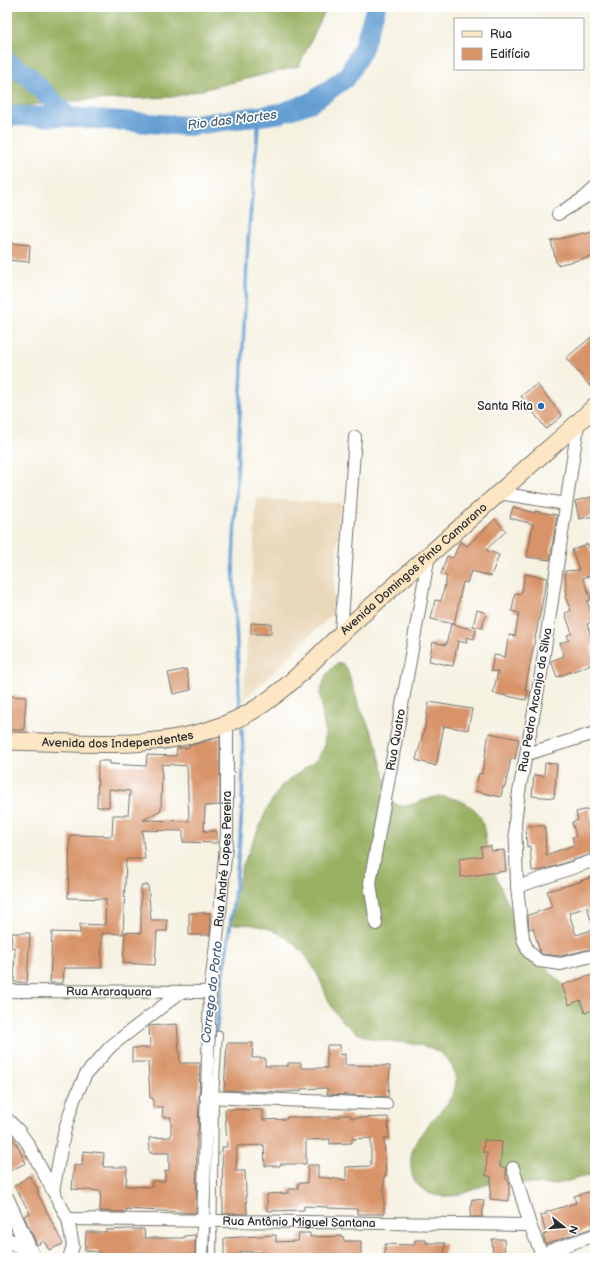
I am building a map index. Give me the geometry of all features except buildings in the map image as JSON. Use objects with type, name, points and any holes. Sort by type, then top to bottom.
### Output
[{"type":"main road","name":"Avenida Domingos Pinto Camarano","points":[[227,724],[264,705],[293,681],[341,633],[578,425],[595,407]]},
{"type":"main road","name":"Avenida dos Independentes","points":[[7,741],[107,743],[171,739],[227,724]]},
{"type":"street","points":[[558,214],[584,198],[595,188]]},
{"type":"street","name":"Rua Pedro Arcanjo da Silva","points":[[578,425],[528,754],[519,792],[516,822],[518,887],[524,939],[528,951],[539,961],[548,964],[561,964],[595,955]]},
{"type":"street","points":[[341,633],[355,437]]},
{"type":"street","points":[[499,493],[566,504]]},
{"type":"street","name":"Rua Quatro","points":[[376,924],[370,883],[429,556]]},
{"type":"street","name":"Rua André Lopes Pereira","points":[[202,1258],[208,1220],[210,992],[220,912],[227,834],[227,724]]},
{"type":"street","points":[[528,754],[595,733]]},
{"type":"street","points":[[518,887],[595,860]]},
{"type":"street","name":"Rua Araraquara","points":[[7,991],[210,992]]},
{"type":"street","points":[[53,1191],[65,1129],[74,1100],[86,1074],[111,1046],[181,992]]},
{"type":"street","points":[[210,1097],[386,1104]]},
{"type":"street","points":[[7,1119],[19,1131],[28,1144],[68,1219],[73,1246],[69,1258]]},
{"type":"street","points":[[513,1168],[530,1225],[542,1256],[595,1234]]},
{"type":"street","points":[[7,1200],[31,1254]]},
{"type":"street","name":"Rua Antônio Miguel Santana","points":[[68,1219],[530,1225]]},
{"type":"street","points":[[7,1240],[31,1254]]},
{"type":"lane","name":"Rua André Lopes Pereira","points":[[210,1097],[219,1034]]},
{"type":"lane","name":"Rua André Lopes Pereira","points":[[208,1220],[213,1258]]},
{"type":"shaded area","points":[[257,499],[341,503],[332,614],[243,702]]},
{"type":"green space","points":[[7,7],[327,7],[299,66],[173,97],[87,100],[9,107],[7,106]]},
{"type":"green space","points":[[337,663],[342,663],[347,668],[358,703],[375,740],[391,800],[402,806],[412,805],[431,798],[449,797],[472,807],[480,816],[482,821],[487,851],[502,890],[521,930],[533,949],[545,966],[558,980],[571,989],[595,991],[594,1174],[548,1185],[510,1182],[495,1183],[454,1196],[435,1195],[425,1191],[416,1183],[413,1177],[411,1167],[412,1153],[417,1140],[451,1098],[455,1087],[455,1075],[448,1061],[438,1052],[425,1046],[379,1040],[365,1036],[353,1030],[337,1015],[332,1008],[318,976],[308,960],[290,941],[267,928],[247,924],[229,924],[242,867],[267,809],[281,786],[315,761],[324,748],[325,732],[320,693],[326,675]]},
{"type":"waterway","name":"Rio das Mortes","points":[[7,116],[68,117],[188,126],[281,113],[312,102],[347,77],[363,48],[376,7]]},
{"type":"waterway","points":[[7,61],[28,76],[68,117]]},
{"type":"waterway","points":[[240,707],[233,562],[248,241],[259,117]]},
{"type":"waterway","name":"Corrego do Porto","points":[[214,1057],[218,1010],[239,853],[243,782],[242,729]]},
{"type":"place","name":"Santa Rita","points":[[541,406]]}]
